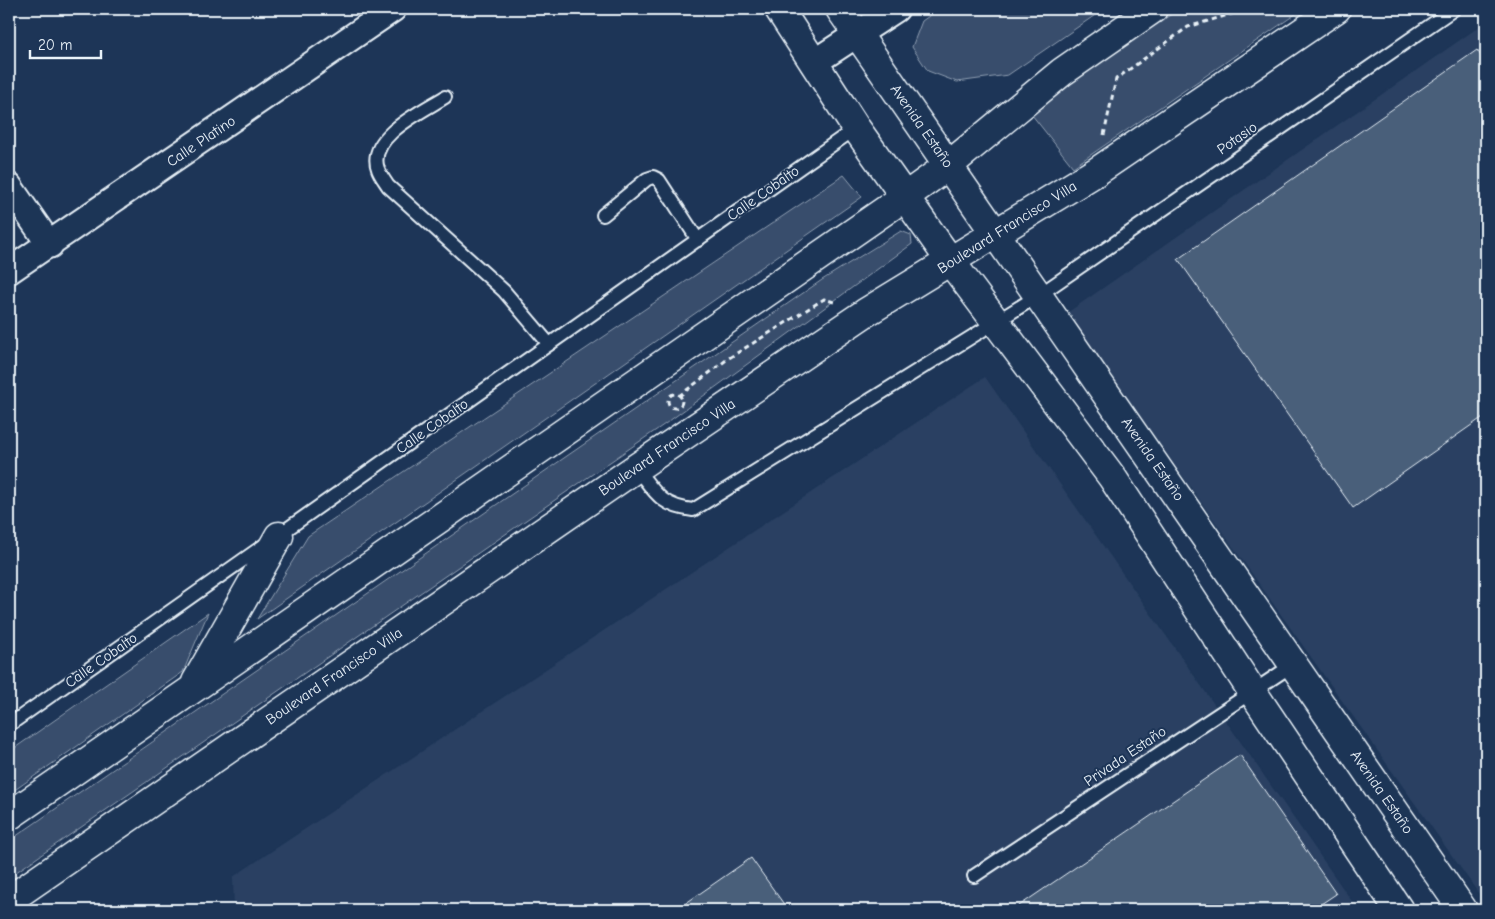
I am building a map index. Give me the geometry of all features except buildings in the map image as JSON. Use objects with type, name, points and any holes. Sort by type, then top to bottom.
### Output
[{"type":"main road","points":[[779,9],[856,128],[996,322],[1112,477],[1252,691],[1399,910]]},
{"type":"main road","name":"Avenida Estaño","points":[[840,9],[995,234],[1039,294],[1463,910]]},
{"type":"main road","points":[[9,816],[906,196],[949,165],[1062,72],[1153,9]]},
{"type":"main road","name":"Boulevard Francisco Villa","points":[[9,900],[636,468],[865,314],[1096,172],[1336,9]]},
{"type":"main road","points":[[1112,477],[1148,452]]},
{"type":"main road","points":[[192,689],[279,536]]},
{"type":"street","name":"Calle Platino","points":[[9,271],[50,245],[393,9]]},
{"type":"street","points":[[814,63],[896,9]]},
{"type":"street","points":[[9,186],[50,245]]},
{"type":"lane","name":"Potasio","points":[[636,468],[661,500],[676,508],[693,510],[1039,294],[1454,9]]},
{"type":"lane","points":[[445,97],[390,132],[378,149],[377,168],[388,186],[504,291],[549,344]]},
{"type":"lane","name":"Calle Cobalto","points":[[9,725],[856,128]]},
{"type":"lane","points":[[603,215],[647,179],[653,177],[659,180],[698,240]]},
{"type":"lane","name":"Privada Estaño","points":[[974,876],[1294,664]]},
{"type":"path","points":[[1096,172],[1116,79],[1188,27],[1248,9]]},
{"type":"path","points":[[679,396],[681,399],[680,406],[672,407],[668,404],[669,398],[672,395],[679,396],[729,358],[824,299],[865,314]]},
{"type":"shaded area","points":[[939,9],[1104,9],[1008,75],[957,82],[928,71],[912,47],[922,21]]},
{"type":"shaded area","points":[[1179,9],[1303,9],[1073,167],[1032,115],[1070,83]]},
{"type":"shaded area","points":[[1486,22],[1486,895],[1482,898],[1067,313]]},
{"type":"shaded area","points":[[844,175],[862,197],[257,619],[308,536]]},
{"type":"shaded area","points":[[901,231],[911,235],[912,244],[665,424],[9,877],[9,841],[822,280]]},
{"type":"shaded area","points":[[985,377],[1358,910],[234,910],[233,877]]},
{"type":"shaded area","points":[[208,613],[183,672],[9,794],[9,752]]}]
